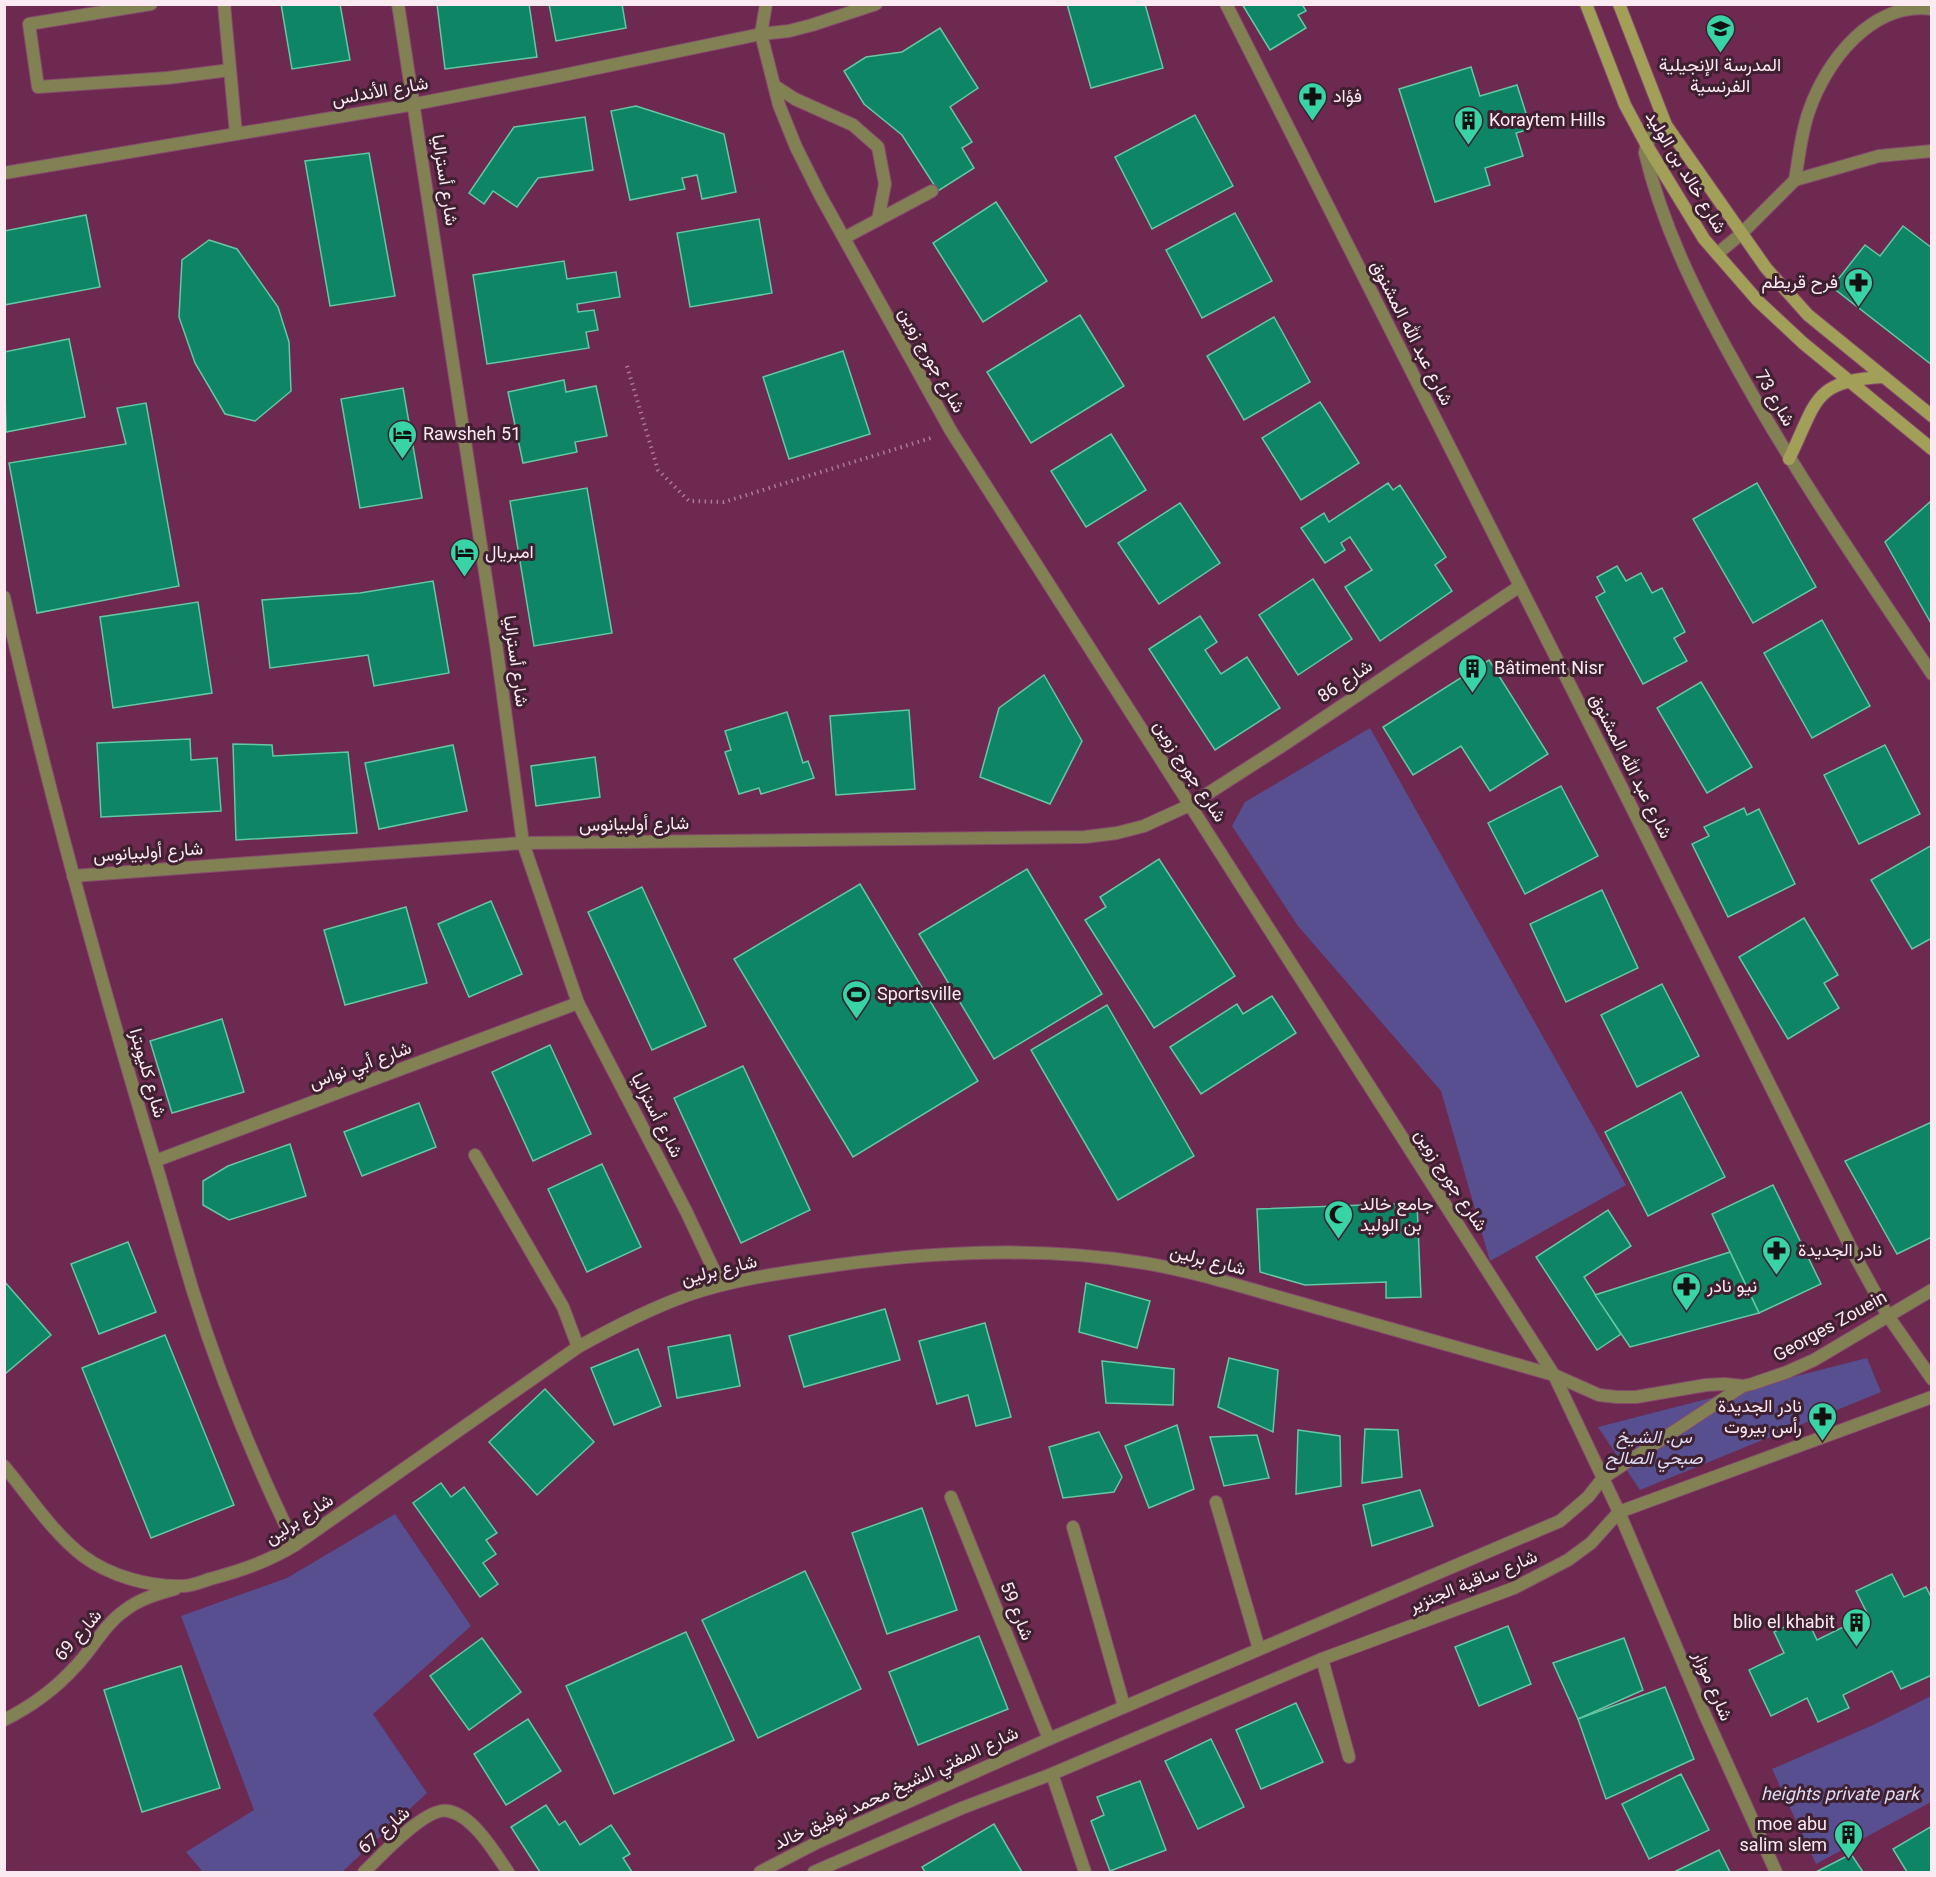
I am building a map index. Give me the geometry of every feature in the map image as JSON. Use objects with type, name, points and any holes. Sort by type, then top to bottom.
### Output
[{"type":"main road","name":"شارع خالد بن الوليد","points":[[1586,4],[1625,105],[1704,239],[1758,301],[1803,343],[1932,449]]},
{"type":"main road","name":"شارع خالد بن الوليد","points":[[1619,4],[1666,125],[1766,268],[1808,315],[1932,416]]},
{"type":"main road","points":[[1789,459],[1818,400],[1828,389],[1847,381],[1884,377]]},
{"type":"street","points":[[151,4],[29,24],[38,87],[167,78],[230,70]]},
{"type":"street","points":[[224,4],[236,134]]},
{"type":"street","name":"شارع أستراليا","points":[[398,4],[494,633],[523,843],[578,1003],[686,1210],[721,1286]]},
{"type":"street","points":[[760,34],[766,4]]},
{"type":"street","name":"شارع الأندلس","points":[[4,173],[415,104],[760,34],[789,31],[876,4]]},
{"type":"street","name":"شارع عبد الله المشنوق","points":[[1226,4],[1626,796],[1855,1256],[1888,1316],[1932,1379]]},
{"type":"street","points":[[1795,180],[1808,114],[1818,87],[1848,45],[1869,26],[1896,12],[1918,7],[1932,9]]},
{"type":"street","name":"شارع جورج زوين","points":[[760,34],[779,105],[796,147],[951,431],[1554,1375],[1619,1512]]},
{"type":"street","points":[[775,86],[795,99],[853,124],[878,147],[885,184],[878,220]]},
{"type":"street","points":[[1646,144],[1666,125]]},
{"type":"street","name":"شارع 73","points":[[1646,144],[1647,159],[1661,208],[1706,313],[1789,459],[1932,674]]},
{"type":"street","points":[[1717,254],[1741,234],[1795,180],[1879,156],[1932,151]]},
{"type":"street","points":[[844,238],[932,191]]},
{"type":"street","name":"شارع 86","points":[[1190,805],[1520,586]]},
{"type":"street","name":"شارع كليوبترا","points":[[4,597],[22,678],[73,876],[132,1088],[194,1292],[261,1476],[294,1545]]},
{"type":"street","name":"شارع أولبيانوس","points":[[73,876],[523,843],[1084,837],[1117,833],[1144,826],[1190,805]]},
{"type":"street","name":"شارع أبي نواس","points":[[155,1161],[578,1003]]},
{"type":"street","points":[[475,1155],[563,1307],[578,1347]]},
{"type":"street","name":"شارع برلين","points":[[4,1466],[61,1536],[84,1557],[126,1578],[154,1584],[185,1586],[247,1569],[272,1559],[578,1347],[622,1322],[657,1306],[721,1286],[875,1259],[1021,1251],[1082,1254],[1146,1263],[1227,1283],[1554,1375]]},
{"type":"street","name":"Georges Zouein","points":[[1603,1478],[1743,1386],[1765,1380],[1814,1360],[1932,1290]]},
{"type":"street","name":"Georges Zouein","points":[[1554,1375],[1599,1395],[1617,1397],[1636,1397],[1706,1385],[1743,1386]]},
{"type":"street","name":"شارع ساقية الجنزير","points":[[1052,1774],[1322,1659],[1514,1588],[1568,1560],[1591,1543],[1619,1512],[1932,1397]]},
{"type":"street","name":"شارع ساقية الجنزير","points":[[1048,1739],[1560,1521],[1588,1497],[1603,1478]]},
{"type":"street","name":"شارع 59","points":[[951,1497],[1048,1739]]},
{"type":"street","points":[[1216,1502],[1259,1649]]},
{"type":"street","name":"شارع موزار","points":[[1619,1512],[1705,1715],[1776,1872]]},
{"type":"street","points":[[1073,1527],[1124,1706]]},
{"type":"street","name":"شارع 69","points":[[4,1720],[42,1696],[74,1669],[123,1611],[152,1596],[185,1586]]},
{"type":"street","points":[[1322,1659],[1350,1757]]},
{"type":"street","name":"شارع المفتي الشيخ محمد توفيق خالد","points":[[760,1872],[818,1842],[1048,1739]]},
{"type":"street","points":[[814,1872],[962,1808],[1052,1774],[1085,1872]]},
{"type":"street","name":"شارع 67","points":[[364,1872],[421,1820],[447,1810],[462,1817],[477,1830],[508,1872]]},
{"type":"path","points":[[627,366],[658,471],[689,501],[724,502],[951,431]]},
{"type":"green space","points":[[1370,728],[1626,1185],[1490,1261],[1441,1091],[1298,926],[1232,826],[1245,802]]},
{"type":"green space","name":"س. الشيخ صبحي الصالح","points":[[1867,1358],[1881,1392],[1640,1490],[1598,1427]]},
{"type":"green space","points":[[395,1514],[471,1626],[373,1714],[427,1793],[342,1872],[203,1872],[186,1852],[254,1810],[181,1616],[287,1578]]},
{"type":"green space","name":"heights private park","points":[[1931,1696],[1931,1802],[1816,1864],[1772,1769],[1873,1725]]},
{"type":"building","points":[[281,4],[340,4],[350,60],[292,69]]},
{"type":"building","points":[[437,4],[529,4],[537,57],[445,69]]},
{"type":"building","points":[[549,4],[622,4],[626,28],[556,41]]},
{"type":"building","points":[[1067,4],[1145,4],[1163,68],[1091,88]]},
{"type":"building","points":[[1242,4],[1302,4],[1306,11],[1298,15],[1306,28],[1270,50]]},
{"type":"building","points":[[940,28],[978,88],[950,107],[972,142],[962,148],[974,168],[938,191],[902,135],[864,104],[844,71],[866,57],[902,52]]},
{"type":"building","name":"Koraytem Hills","points":[[1471,67],[1480,96],[1517,85],[1531,129],[1516,133],[1523,156],[1485,168],[1490,185],[1435,202],[1399,89]]},
{"type":"building","points":[[636,106],[724,134],[736,192],[702,199],[697,175],[682,178],[685,189],[630,200],[611,111]]},
{"type":"building","points":[[1195,115],[1233,186],[1152,229],[1115,157]]},
{"type":"building","points":[[585,117],[593,170],[538,178],[517,207],[493,191],[484,204],[469,193],[514,127]]},
{"type":"building","points":[[369,153],[395,296],[330,306],[305,161]]},
{"type":"building","points":[[996,202],[1047,281],[983,322],[933,243]]},
{"type":"building","points":[[1235,213],[1272,281],[1202,318],[1166,250]]},
{"type":"building","points":[[86,215],[100,287],[4,305],[4,231]]},
{"type":"building","points":[[759,219],[772,293],[690,307],[677,233]]},
{"type":"building","points":[[1903,226],[1932,248],[1932,365],[1832,287],[1865,245],[1880,256]]},
{"type":"building","points":[[209,240],[237,249],[278,307],[289,342],[291,391],[255,421],[225,414],[195,363],[179,317],[182,260]]},
{"type":"building","points":[[564,261],[567,279],[616,272],[620,297],[577,304],[578,312],[594,310],[598,330],[586,332],[589,348],[487,364],[473,275]]},
{"type":"building","points":[[1080,315],[1124,386],[1031,443],[987,372]]},
{"type":"building","points":[[1274,317],[1310,382],[1244,420],[1207,356]]},
{"type":"building","points":[[69,339],[85,417],[6,432],[4,352]]},
{"type":"building","points":[[843,351],[870,434],[789,459],[763,377]]},
{"type":"building","points":[[564,380],[566,392],[596,386],[607,436],[575,442],[577,452],[523,463],[508,392]]},
{"type":"building","points":[[403,388],[422,498],[360,508],[341,399]]},
{"type":"building","points":[[1320,402],[1359,463],[1301,500],[1262,438]]},
{"type":"building","points":[[146,403],[179,586],[37,613],[9,463],[126,444],[117,408]]},
{"type":"building","points":[[1111,434],[1146,490],[1086,527],[1051,471]]},
{"type":"building","points":[[1388,483],[1393,490],[1400,485],[1446,557],[1435,565],[1452,591],[1380,641],[1345,587],[1372,570],[1350,537],[1341,543],[1345,550],[1325,563],[1301,528],[1324,513],[1329,522]]},
{"type":"building","points":[[1757,483],[1816,587],[1753,623],[1693,519]]},
{"type":"building","points":[[587,488],[612,633],[534,646],[510,501]]},
{"type":"building","points":[[1930,502],[1932,503],[1932,625],[1885,542]]},
{"type":"building","points":[[1180,503],[1220,563],[1159,604],[1118,543]]},
{"type":"building","points":[[1617,566],[1626,581],[1641,573],[1652,593],[1662,588],[1685,632],[1674,638],[1687,661],[1643,684],[1596,597],[1605,592],[1597,577]]},
{"type":"building","points":[[1313,579],[1352,639],[1298,675],[1259,615]]},
{"type":"building","points":[[433,581],[449,673],[374,686],[368,655],[270,668],[262,600],[360,593]]},
{"type":"building","points":[[198,602],[212,693],[113,708],[100,617]]},
{"type":"building","points":[[1200,616],[1217,642],[1205,650],[1221,674],[1247,657],[1280,708],[1215,750],[1149,649]]},
{"type":"building","points":[[1822,620],[1870,706],[1812,738],[1764,653]]},
{"type":"building","name":"Bâtiment Nisr","points":[[1489,660],[1548,754],[1490,791],[1461,746],[1413,775],[1383,727]]},
{"type":"building","points":[[1044,675],[1082,741],[1050,804],[980,777],[999,708]]},
{"type":"building","points":[[1701,682],[1752,767],[1707,793],[1657,708]]},
{"type":"building","points":[[909,710],[915,789],[836,795],[830,716]]},
{"type":"building","points":[[787,712],[803,763],[808,761],[814,778],[761,794],[759,788],[739,794],[725,752],[731,750],[725,731]]},
{"type":"building","points":[[190,739],[191,760],[217,758],[221,811],[101,817],[97,743]]},
{"type":"building","points":[[233,744],[272,745],[273,756],[348,752],[357,833],[236,840]]},
{"type":"building","points":[[453,745],[467,811],[379,829],[365,763]]},
{"type":"building","points":[[1885,745],[1920,814],[1859,844],[1824,775]]},
{"type":"building","points":[[595,757],[600,797],[536,806],[531,766]]},
{"type":"building","points":[[1561,786],[1598,856],[1525,894],[1488,823]]},
{"type":"building","points":[[1744,808],[1747,815],[1759,809],[1795,884],[1728,917],[1692,844],[1709,836],[1704,827]]},
{"type":"building","points":[[1932,845],[1932,938],[1912,949],[1871,880]]},
{"type":"building","points":[[1159,859],[1235,976],[1154,1028],[1085,920],[1106,907],[1100,897]]},
{"type":"building","points":[[1027,869],[1102,994],[994,1059],[919,934]]},
{"type":"building","name":"Sportsville","points":[[860,884],[978,1081],[853,1157],[734,959]]},
{"type":"building","points":[[642,887],[706,1026],[652,1050],[588,912]]},
{"type":"building","points":[[1602,890],[1638,968],[1566,1002],[1530,924]]},
{"type":"building","points":[[491,901],[522,974],[469,997],[438,924]]},
{"type":"building","points":[[406,907],[427,983],[345,1005],[324,930]]},
{"type":"building","points":[[1804,918],[1838,975],[1824,983],[1839,1008],[1788,1039],[1739,957]]},
{"type":"building","points":[[1662,984],[1699,1056],[1637,1087],[1601,1015]]},
{"type":"building","points":[[1272,996],[1296,1033],[1201,1094],[1170,1047],[1237,1004],[1243,1014]]},
{"type":"building","points":[[1107,1005],[1194,1156],[1118,1200],[1031,1050]]},
{"type":"building","points":[[222,1019],[244,1092],[172,1113],[150,1041]]},
{"type":"building","points":[[550,1045],[591,1134],[533,1161],[492,1072]]},
{"type":"building","points":[[743,1066],[810,1210],[741,1243],[674,1098]]},
{"type":"building","points":[[1681,1092],[1725,1177],[1648,1216],[1605,1132]]},
{"type":"building","points":[[419,1103],[436,1147],[362,1176],[344,1132]]},
{"type":"building","points":[[1932,1122],[1932,1237],[1897,1254],[1845,1161]]},
{"type":"building","points":[[290,1144],[306,1196],[229,1220],[203,1205],[203,1181],[228,1166]]},
{"type":"building","points":[[602,1164],[641,1247],[587,1272],[548,1189]]},
{"type":"building","points":[[1773,1185],[1821,1284],[1759,1313],[1712,1214]]},
{"type":"building","name":"جامع خالد بن الوليد","points":[[1417,1203],[1421,1297],[1386,1298],[1386,1282],[1305,1285],[1260,1272],[1257,1209]]},
{"type":"building","points":[[1608,1210],[1631,1246],[1584,1277],[1621,1334],[1597,1350],[1536,1257]]},
{"type":"building","points":[[128,1242],[156,1312],[99,1334],[71,1264]]},
{"type":"building","points":[[1730,1252],[1759,1313],[1630,1347],[1595,1295]]},
{"type":"building","points":[[4,1281],[51,1335],[6,1373],[4,1372]]},
{"type":"building","points":[[1086,1283],[1150,1301],[1137,1348],[1079,1332]]},
{"type":"building","points":[[885,1309],[900,1360],[804,1387],[789,1336]]},
{"type":"building","points":[[985,1323],[1011,1417],[976,1426],[968,1395],[937,1404],[919,1341]]},
{"type":"building","points":[[165,1335],[234,1505],[151,1538],[82,1368]]},
{"type":"building","points":[[730,1335],[740,1386],[677,1398],[668,1347]]},
{"type":"building","points":[[638,1349],[661,1406],[614,1425],[591,1368]]},
{"type":"building","points":[[1229,1358],[1278,1370],[1273,1432],[1218,1407]]},
{"type":"building","points":[[1102,1361],[1174,1369],[1173,1405],[1106,1403]]},
{"type":"building","points":[[545,1389],[594,1442],[537,1495],[489,1442]]},
{"type":"building","points":[[1177,1425],[1194,1489],[1149,1508],[1125,1446]]},
{"type":"building","points":[[1365,1429],[1398,1430],[1402,1477],[1362,1483]]},
{"type":"building","points":[[1298,1430],[1340,1436],[1341,1486],[1296,1494]]},
{"type":"building","points":[[1099,1432],[1122,1477],[1114,1492],[1063,1498],[1049,1447]]},
{"type":"building","points":[[1257,1435],[1269,1478],[1224,1486],[1210,1437]]},
{"type":"building","points":[[441,1483],[451,1497],[464,1487],[497,1533],[486,1540],[496,1554],[483,1563],[498,1584],[480,1597],[413,1503]]},
{"type":"building","points":[[1420,1490],[1433,1526],[1372,1546],[1363,1505]]},
{"type":"building","points":[[922,1508],[957,1610],[887,1634],[852,1533]]},
{"type":"building","points":[[805,1571],[861,1689],[758,1738],[702,1620]]},
{"type":"building","name":"blio el khabit","points":[[1892,1574],[1904,1597],[1926,1587],[1932,1599],[1932,1675],[1901,1689],[1892,1671],[1843,1695],[1849,1708],[1818,1722],[1807,1698],[1771,1716],[1749,1670],[1784,1653],[1774,1632],[1806,1617],[1817,1640],[1868,1615],[1856,1591]]},
{"type":"building","points":[[1508,1626],[1531,1684],[1479,1706],[1455,1647]]},
{"type":"building","points":[[686,1632],[734,1740],[614,1794],[566,1686]]},
{"type":"building","points":[[979,1636],[1008,1709],[918,1745],[889,1672]]},
{"type":"building","points":[[482,1638],[521,1692],[469,1730],[430,1676]]},
{"type":"building","points":[[1624,1638],[1643,1690],[1578,1719],[1553,1663]]},
{"type":"building","points":[[181,1666],[220,1788],[142,1812],[104,1690]]},
{"type":"building","points":[[1665,1687],[1694,1759],[1606,1799],[1578,1719]]},
{"type":"building","points":[[1296,1703],[1323,1762],[1261,1789],[1236,1730]]},
{"type":"building","points":[[528,1719],[561,1771],[506,1805],[474,1754]]},
{"type":"building","points":[[1211,1739],[1244,1807],[1198,1829],[1165,1761]]},
{"type":"building","points":[[1681,1774],[1709,1830],[1649,1859],[1622,1804]]},
{"type":"building","points":[[1140,1781],[1166,1850],[1110,1871],[1091,1821],[1104,1815],[1097,1797]]},
{"type":"building","points":[[546,1805],[559,1825],[565,1821],[580,1845],[611,1825],[630,1854],[623,1858],[632,1872],[540,1872],[511,1827]]},
{"type":"building","points":[[994,1824],[1022,1872],[925,1872],[922,1867]]},
{"type":"building","points":[[1932,1826],[1932,1872],[1907,1872],[1893,1849]]},
{"type":"building","points":[[1719,1850],[1730,1872],[1674,1872]]},
{"type":"building","name":"moe abu salim slem","points":[[1851,1854],[1863,1872],[1816,1872]]},
{"type":"place","name":"المدرسة الإنجيلية الفرنسية","points":[[1720,54]]},
{"type":"place","name":"فؤاد","points":[[1312,122]]},
{"type":"place","name":"Koraytem Hills","points":[[1468,146]]},
{"type":"place","name":"فرح قريطم","points":[[1859,308]]},
{"type":"place","name":"Rawsheh 51","points":[[402,460]]},
{"type":"place","name":"امبريال","points":[[464,578]]},
{"type":"place","name":"Bâtiment Nisr","points":[[1473,694]]},
{"type":"place","name":"Sportsville","points":[[856,1020]]},
{"type":"place","name":"جامع خالد بن الوليد","points":[[1339,1240]]},
{"type":"place","name":"نادر الجديدة","points":[[1777,1276]]},
{"type":"place","name":"نيو نادر","points":[[1686,1312]]},
{"type":"place","name":"نادر الجديدة رأس بيروت","points":[[1823,1442]]},
{"type":"place","name":"blio el khabit","points":[[1856,1648]]},
{"type":"place","name":"moe abu salim slem","points":[[1848,1860]]}]
